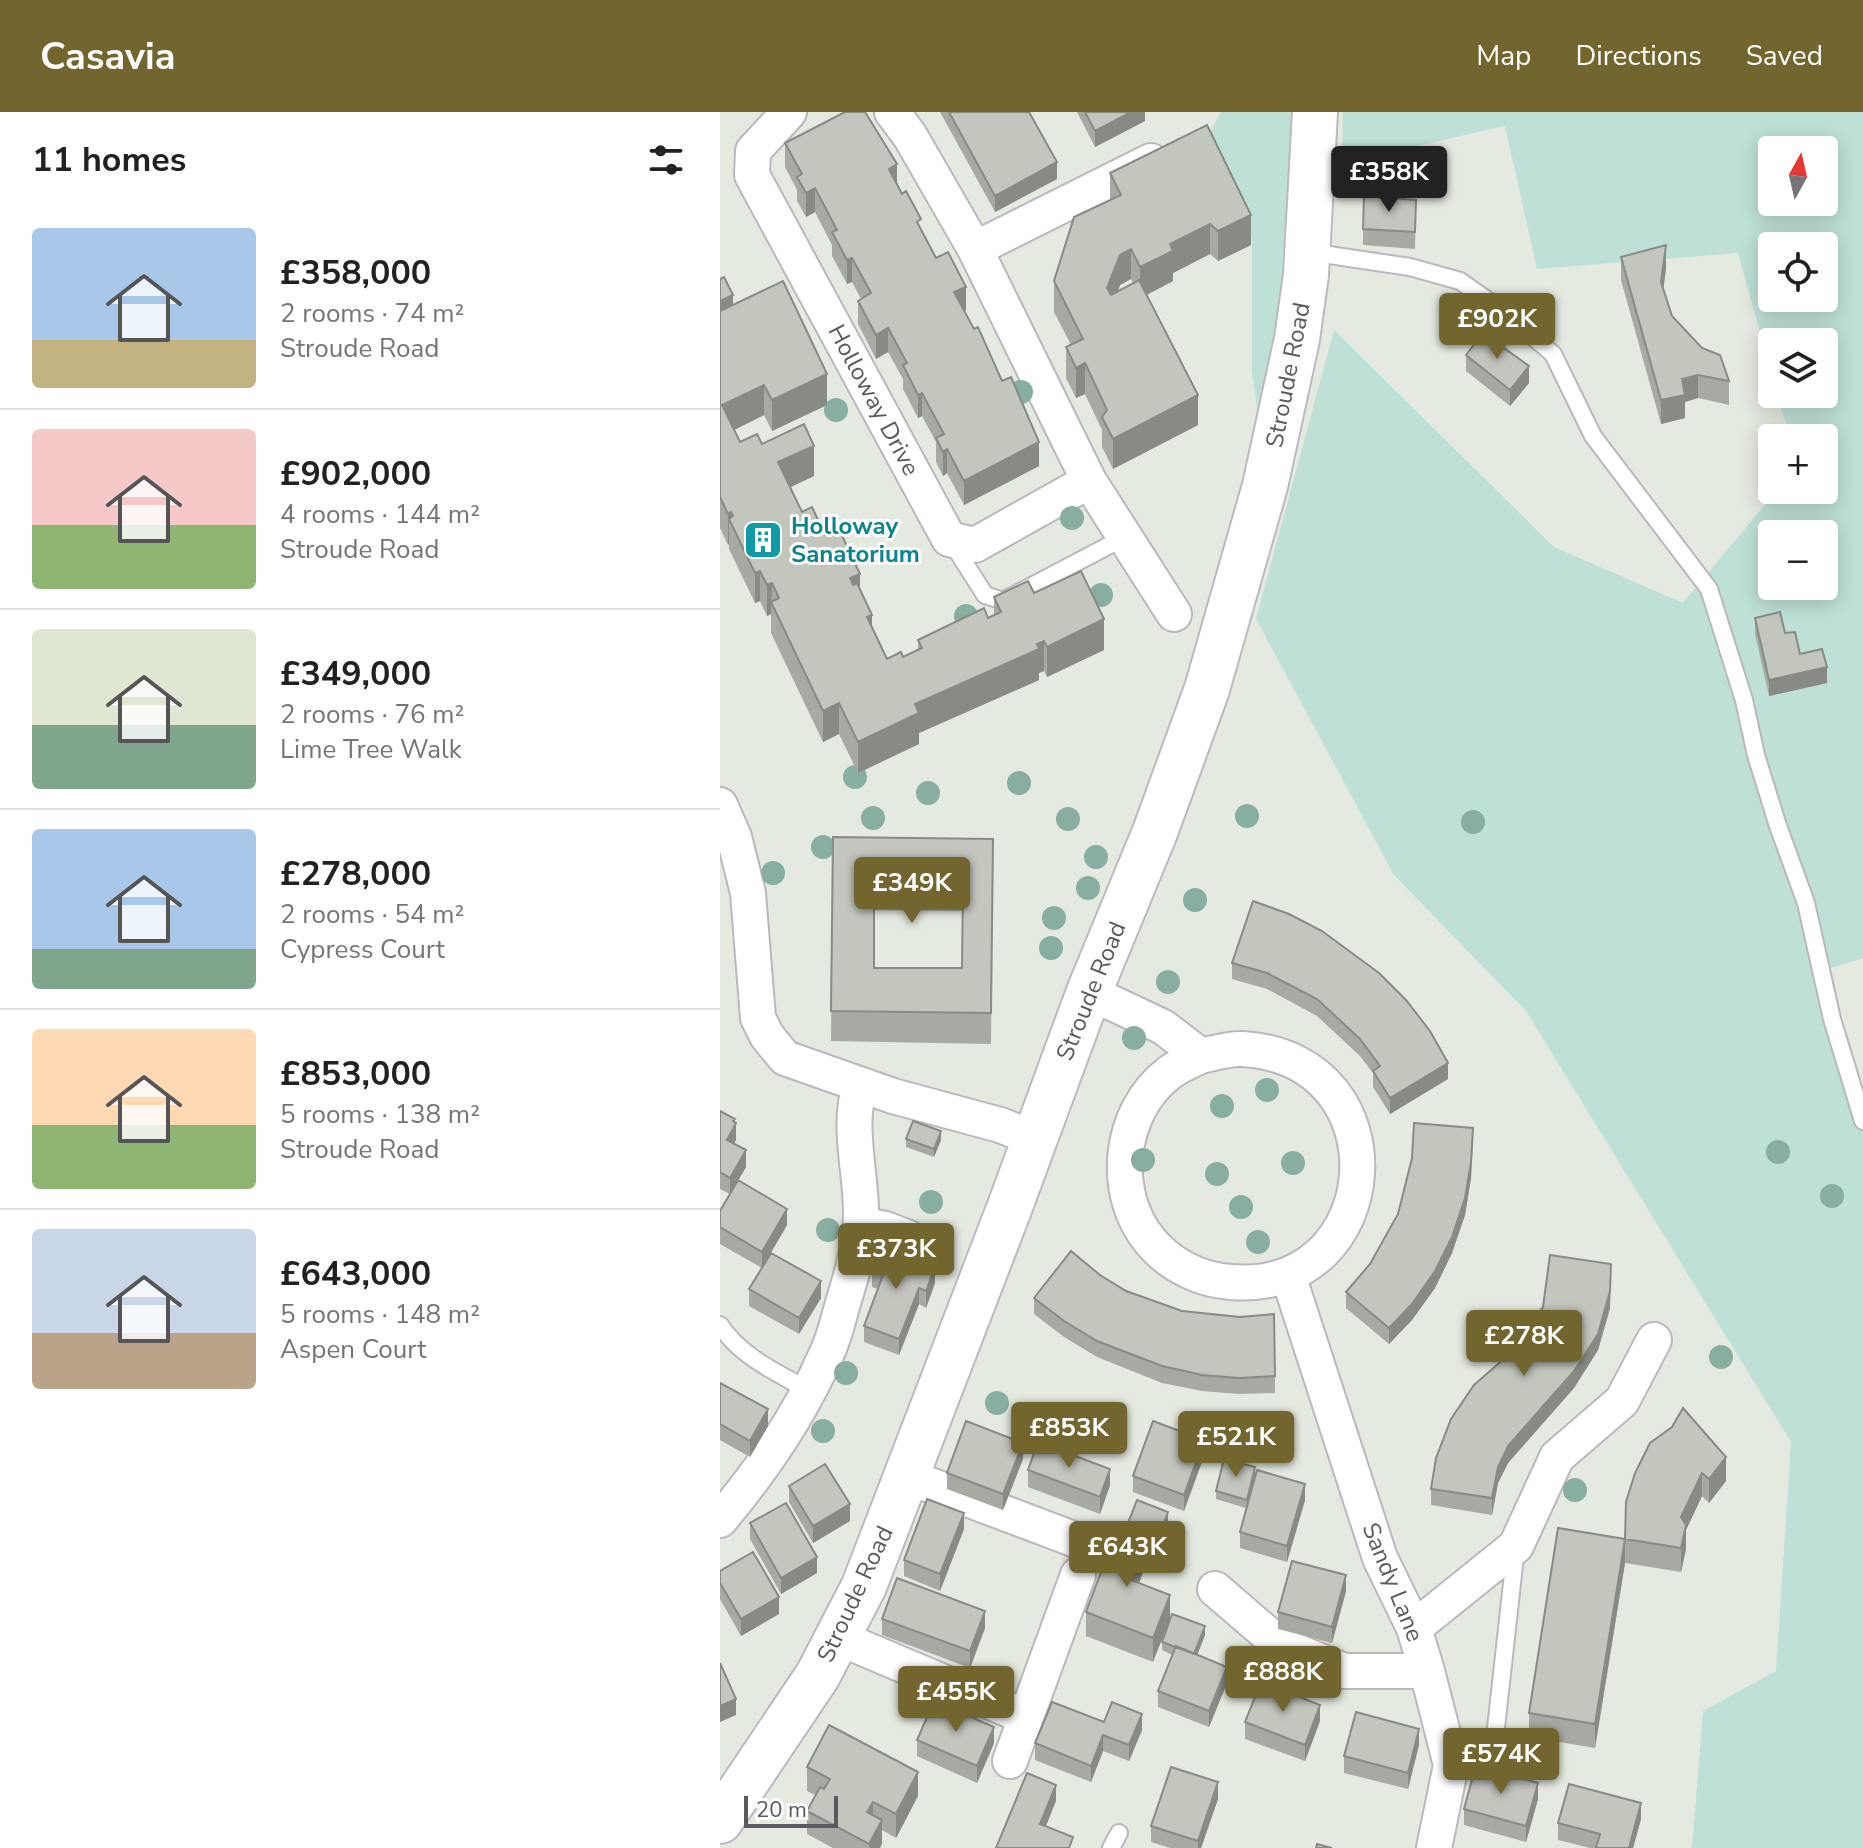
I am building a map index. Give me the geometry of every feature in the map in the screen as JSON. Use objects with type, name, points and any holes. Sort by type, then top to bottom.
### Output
[{"type":"street","name":"Holloway Drive","points":[[789,112],[753,151],[752,175],[949,539]]},
{"type":"street","points":[[892,112],[910,136],[975,249],[1089,481],[1174,614]]},
{"type":"street","name":"Stroude Road","points":[[720,1821],[818,1675],[864,1586],[1198,714],[1245,565],[1287,393],[1308,252],[1315,112]]},
{"type":"street","points":[[975,249],[1177,148]]},
{"type":"street","points":[[949,539],[975,545],[1089,481]]},
{"type":"street","points":[[720,805],[734,837],[748,893],[758,1018],[785,1058],[860,1085],[1000,1125],[1034,1138]]},
{"type":"street","points":[[1089,992],[1163,1027],[1201,1056]]},
{"type":"street","points":[[1240,1049],[1280,1055],[1315,1074],[1342,1105],[1357,1142],[1358,1182],[1346,1221],[1322,1253],[1288,1275],[1252,1284],[1214,1281],[1179,1267],[1151,1242],[1132,1210],[1124,1173],[1127,1136],[1143,1102],[1168,1074],[1201,1056],[1240,1049]]},
{"type":"street","points":[[720,1520],[757,1476],[827,1353],[853,1270],[861,1215],[854,1121],[854,1102],[860,1085]]},
{"type":"street","name":"Sandy Lane","points":[[1288,1275],[1380,1558],[1414,1628],[1451,1765],[1434,1848]]},
{"type":"street","points":[[1414,1628],[1516,1546],[1557,1457],[1622,1401],[1654,1340]]},
{"type":"street","points":[[906,1476],[1081,1559],[1010,1761]]},
{"type":"street","points":[[1215,1589],[1279,1644],[1344,1671],[1427,1671]]},
{"type":"street","points":[[839,1638],[1026,1717]]},
{"type":"lane","points":[[1308,252],[1410,267],[1460,281],[1507,314],[1553,354],[1593,436],[1709,589],[1744,700],[1756,755],[1806,903],[1832,1019],[1863,1121]]},
{"type":"lane","points":[[949,539],[985,595],[1003,601],[1125,537]]},
{"type":"lane","points":[[861,1215],[887,1220],[913,1230]]},
{"type":"lane","points":[[720,1325],[734,1343],[752,1358],[808,1390]]},
{"type":"lane","points":[[1496,1728],[1516,1546]]},
{"type":"shaded area","points":[[1221,112],[1293,112],[1294,257],[1262,441],[1252,372],[1252,238],[1208,136]]},
{"type":"shaded area","points":[[1343,112],[1863,112],[1863,958],[1822,971],[1863,1117],[1863,1848],[1692,1848],[1703,1711],[1776,1671],[1791,1442],[1526,1011],[1394,875],[1256,619],[1334,330],[1554,547],[1683,603],[1765,504],[1838,504],[1838,424],[1786,424],[1781,408],[1838,408],[1838,328],[1759,328],[1738,253],[1537,269],[1505,126],[1342,163]]},
{"type":"building","points":[[845,112],[865,112],[897,164],[889,169],[902,194],[906,191],[921,219],[917,222],[936,258],[948,252],[966,287],[954,292],[974,329],[978,327],[1002,381],[1011,377],[1039,442],[964,481],[947,449],[943,452],[936,438],[944,434],[922,393],[918,395],[903,365],[907,363],[888,328],[876,335],[858,301],[871,293],[852,258],[847,260],[832,232],[837,230],[815,188],[806,193],[797,177],[802,174],[785,143]]},
{"type":"building","points":[[949,112],[1029,112],[1057,162],[995,196]]},
{"type":"building","points":[[1085,112],[1131,112],[1095,131]]},
{"type":"building","points":[[1207,125],[1251,215],[1218,231],[1210,224],[1170,244],[1173,251],[1140,267],[1131,249],[1120,255],[1107,288],[1111,295],[1139,280],[1198,395],[1113,439],[1102,417],[1107,410],[1085,363],[1076,368],[1066,347],[1083,339],[1054,281],[1074,217],[1121,195],[1110,173]]},
{"type":"building","points":[[1364,196],[1416,200],[1415,232],[1363,229]]},
{"type":"building","points":[[1666,245],[1661,282],[1672,316],[1702,348],[1720,355],[1729,381],[1698,375],[1682,379],[1685,395],[1661,400],[1621,257]]},
{"type":"building","points":[[724,277],[733,295],[720,301],[720,279]]},
{"type":"building","name":"Holloway Sanatorium","points":[[783,281],[827,374],[772,400],[764,385],[722,405],[740,442],[757,434],[762,444],[804,424],[814,446],[778,462],[802,512],[812,507],[825,535],[839,529],[860,574],[850,578],[853,585],[857,583],[872,615],[867,617],[887,659],[901,652],[903,657],[922,648],[918,640],[984,608],[988,618],[1001,612],[994,597],[1028,581],[1034,593],[1081,571],[1104,619],[1047,647],[1044,641],[1037,644],[1039,649],[915,704],[919,713],[858,742],[839,703],[823,711],[771,602],[779,598],[772,583],[767,585],[760,571],[755,573],[729,519],[733,516],[731,512],[728,514],[720,497],[720,311]]},
{"type":"building","points":[[1483,333],[1529,366],[1510,390],[1466,355]]},
{"type":"building","points":[[1780,612],[1785,633],[1795,632],[1800,654],[1822,649],[1827,667],[1769,680],[1755,618]]},
{"type":"building","points":[[833,837],[993,839],[991,1013],[831,1011]],"holes":[[[874,880],[963,881],[962,968],[874,968]]]},
{"type":"building","points":[[1253,901],[1289,914],[1322,931],[1379,973],[1406,1000],[1430,1031],[1448,1063],[1390,1098],[1373,1071],[1380,1066],[1360,1039],[1317,999],[1267,973],[1232,963]]},
{"type":"building","points":[[720,1111],[735,1119],[733,1121],[736,1123],[727,1140],[746,1150],[730,1178],[720,1172]]},
{"type":"building","points":[[913,1121],[941,1131],[934,1149],[906,1139]]},
{"type":"building","points":[[1414,1123],[1473,1128],[1471,1162],[1465,1198],[1452,1237],[1435,1271],[1412,1304],[1389,1328],[1346,1292],[1370,1264],[1398,1214],[1412,1158]]},
{"type":"building","points":[[738,1180],[787,1209],[762,1252],[720,1227],[720,1211]]},
{"type":"building","points":[[882,1247],[935,1267],[926,1291],[919,1288],[899,1339],[864,1326],[883,1275],[872,1271]]},
{"type":"building","points":[[1071,1251],[1126,1291],[1182,1311],[1240,1317],[1274,1314],[1275,1376],[1239,1378],[1202,1375],[1162,1366],[1097,1341],[1064,1321],[1034,1298]]},
{"type":"building","points":[[771,1253],[821,1281],[799,1318],[749,1289]]},
{"type":"building","points":[[1550,1255],[1611,1264],[1610,1291],[1598,1334],[1574,1371],[1508,1446],[1498,1467],[1492,1498],[1431,1489],[1436,1458],[1451,1419],[1474,1385],[1514,1350],[1543,1307]]},
{"type":"building","points":[[720,1383],[768,1409],[750,1441],[720,1424]]},
{"type":"building","points":[[1683,1408],[1726,1457],[1709,1479],[1702,1473],[1681,1517],[1686,1525],[1681,1548],[1625,1539],[1626,1502],[1635,1473],[1650,1443],[1672,1427]]},
{"type":"building","points":[[966,1421],[1023,1443],[1003,1494],[947,1473]]},
{"type":"building","points":[[1153,1421],[1204,1440],[1184,1495],[1133,1476]]},
{"type":"building","points":[[1038,1442],[1110,1469],[1100,1497],[1028,1470]]},
{"type":"building","points":[[1224,1459],[1255,1467],[1247,1500],[1216,1491]]},
{"type":"building","points":[[825,1464],[850,1504],[813,1526],[789,1486]]},
{"type":"building","points":[[1257,1470],[1305,1484],[1287,1546],[1240,1532]]},
{"type":"building","points":[[927,1499],[964,1513],[940,1574],[904,1560]]},
{"type":"building","points":[[1137,1500],[1168,1512],[1158,1540],[1126,1528]]},
{"type":"building","points":[[786,1503],[817,1557],[781,1578],[750,1523]]},
{"type":"building","points":[[1118,1527],[1147,1538],[1131,1580],[1170,1595],[1153,1638],[1086,1612]]},
{"type":"building","points":[[1558,1528],[1625,1539],[1595,1724],[1529,1713]]},
{"type":"building","points":[[753,1552],[779,1597],[741,1619],[720,1583],[720,1571]]},
{"type":"building","points":[[1292,1561],[1346,1575],[1332,1627],[1278,1612]]},
{"type":"building","points":[[897,1578],[985,1611],[970,1651],[882,1619]]},
{"type":"building","points":[[1172,1614],[1205,1626],[1194,1654],[1162,1642]]},
{"type":"building","points":[[1176,1646],[1227,1667],[1209,1711],[1158,1691]]},
{"type":"building","points":[[720,1663],[736,1699],[720,1706]]},
{"type":"building","points":[[1261,1682],[1320,1705],[1305,1745],[1245,1722]]},
{"type":"building","points":[[934,1701],[994,1727],[977,1766],[917,1740]]},
{"type":"building","points":[[1052,1702],[1104,1722],[1112,1702],[1142,1714],[1129,1745],[1103,1735],[1091,1766],[1035,1743]]},
{"type":"building","points":[[1356,1712],[1419,1729],[1408,1773],[1344,1756]]},
{"type":"building","points":[[829,1725],[918,1772],[896,1814],[873,1802],[867,1812],[882,1820],[869,1844],[807,1811],[820,1787],[824,1789],[830,1779],[807,1767]]},
{"type":"building","points":[[1476,1765],[1538,1783],[1526,1826],[1464,1809]]},
{"type":"building","points":[[1171,1767],[1218,1782],[1198,1841],[1151,1826]]},
{"type":"building","points":[[1027,1773],[1056,1785],[1040,1824],[1073,1837],[1069,1848],[996,1848]]},
{"type":"building","points":[[1569,1784],[1641,1803],[1629,1848],[1596,1848],[1600,1834],[1558,1823]]},
{"type":"place","name":"Holloway Sanatorium","points":[[763,540]]}]
